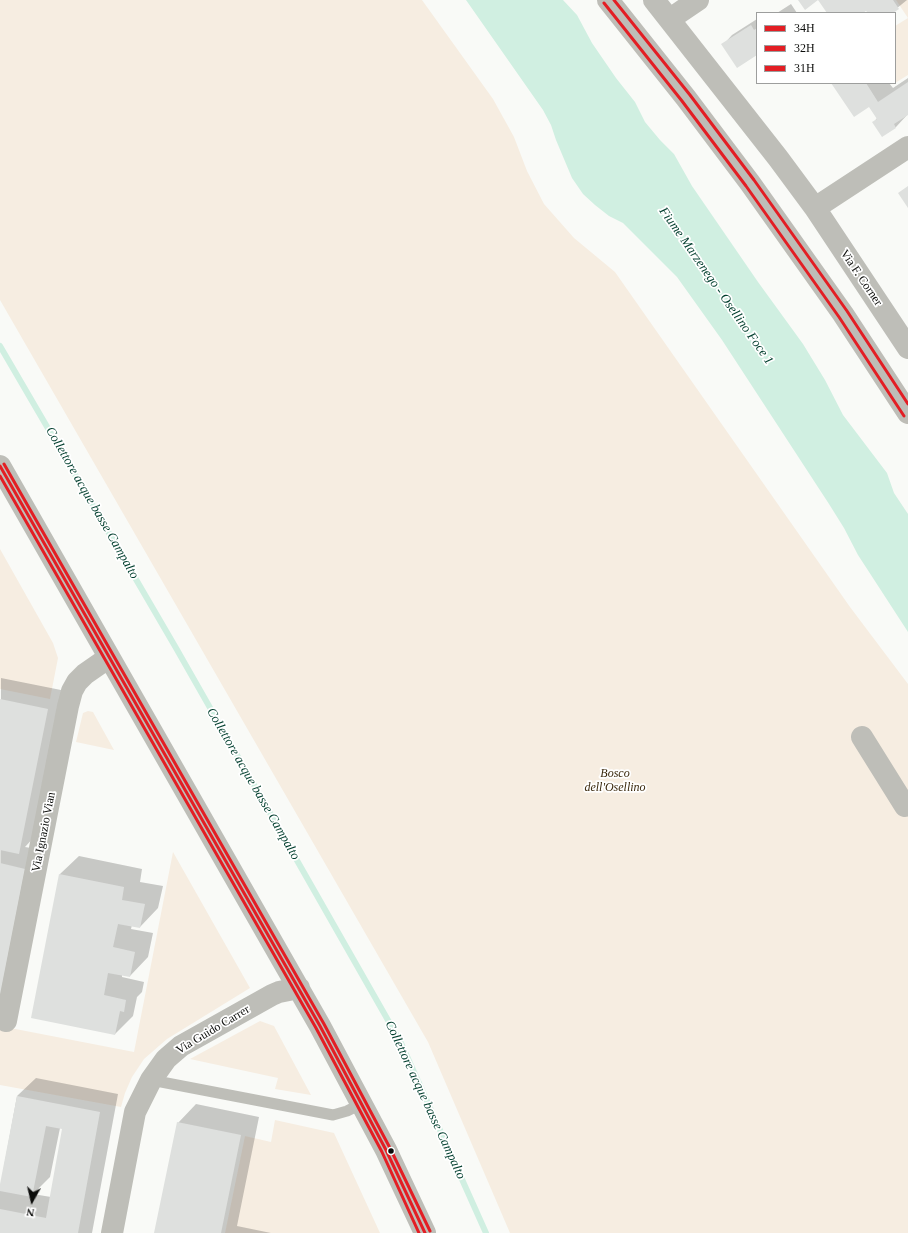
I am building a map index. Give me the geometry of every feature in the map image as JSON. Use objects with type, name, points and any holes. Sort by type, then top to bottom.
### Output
[{"type":"main road","points":[[608,0],[686,98],[755,190],[843,314],[908,413]]},
{"type":"street","name":"Via F. Corner","points":[[654,0],[778,158],[814,208],[908,348]]},
{"type":"street","points":[[670,19],[698,0]]},
{"type":"street","points":[[814,208],[908,148]]},
{"type":"street","points":[[0,466],[108,658],[298,988],[386,1150],[425,1233]]},
{"type":"street","name":"Via Ignazio Vian","points":[[6,1021],[72,691],[77,682],[85,674],[108,658]]},
{"type":"street","points":[[862,737],[905,806]]},
{"type":"street","name":"Via Guido Carrer","points":[[112,1233],[135,1112],[151,1080],[166,1059],[181,1046],[279,992],[298,988]]},
{"type":"lane","points":[[151,1080],[332,1115],[347,1111],[362,1104]]},
{"type":"green space","name":"Bosco dell'Osellino","points":[[0,0],[422,0],[493,99],[514,137],[527,171],[544,204],[574,238],[615,272],[850,607],[908,684],[908,1233],[510,1233],[428,1042],[0,300]]},
{"type":"green space","points":[[896,0],[908,0],[908,18]]},
{"type":"green space","points":[[908,18],[908,75],[896,82],[896,25]]},
{"type":"green space","points":[[0,549],[53,643],[58,658],[50,699],[0,689]]},
{"type":"green space","points":[[88,711],[93,712],[114,750],[76,742],[83,713]]},
{"type":"green space","points":[[173,852],[250,988],[167,1039],[144,1059],[132,1077],[121,1107],[0,1085],[0,1026],[134,1052]]},
{"type":"green space","points":[[260,1021],[274,1026],[311,1095],[275,1089],[278,1078],[190,1059]]},
{"type":"green space","points":[[275,1120],[334,1133],[380,1233],[225,1233],[245,1136],[271,1142]]},
{"type":"water","name":"Fiume Marzenego - Osellino Foce 1","points":[[466,0],[563,0],[577,15],[592,43],[616,78],[635,102],[645,122],[674,154],[692,186],[803,344],[825,380],[843,415],[887,473],[894,493],[908,514],[908,632],[858,555],[829,504],[722,340],[677,277],[623,223],[609,216],[583,194],[572,178],[551,125],[543,110]]},
{"type":"building","points":[[798,0],[818,0],[805,10]]},
{"type":"building","points":[[818,0],[893,0],[899,9],[894,12],[826,12]]},
{"type":"building","points":[[751,25],[754,30],[756,29],[756,56],[737,68],[721,44]]},
{"type":"building","points":[[908,82],[908,115],[894,124],[896,128],[882,137],[872,122],[877,119],[869,107],[854,117],[832,84],[867,84],[878,102]]},
{"type":"building","points":[[908,186],[908,208],[898,193]]},
{"type":"building","points":[[0,699],[48,709],[19,854],[0,850]]},
{"type":"building","points":[[0,863],[25,869],[0,997]]},
{"type":"building","points":[[59,874],[124,887],[122,900],[145,904],[140,928],[118,924],[113,947],[135,952],[130,977],[108,973],[104,995],[126,1000],[124,1012],[120,1011],[115,1035],[31,1018]]},
{"type":"building","points":[[17,1096],[100,1112],[78,1233],[0,1233],[0,1209],[46,1218],[62,1129],[46,1126],[32,1197],[0,1191],[0,1184]]},
{"type":"building","points":[[177,1122],[241,1135],[221,1233],[154,1233]]},
{"type":"waterway","name":"Collettore acque basse Campalto","points":[[0,346],[176,648],[401,1043],[486,1233]]},
{"type":"transit line","name":"31H","points":[[614,0],[690,95],[754,180],[847,311],[908,404]]},
{"type":"transit line","name":"32H","points":[[604,3],[682,101],[746,186],[839,317],[904,416]]},
{"type":"transit line","name":"31H","points":[[4,464],[324,1024],[390,1148],[430,1231]]},
{"type":"transit line","name":"34H","points":[[0,466],[320,1026],[386,1150],[425,1233]]},
{"type":"transit line","name":"32H","points":[[0,476],[316,1028],[382,1152],[419,1233]]}]
